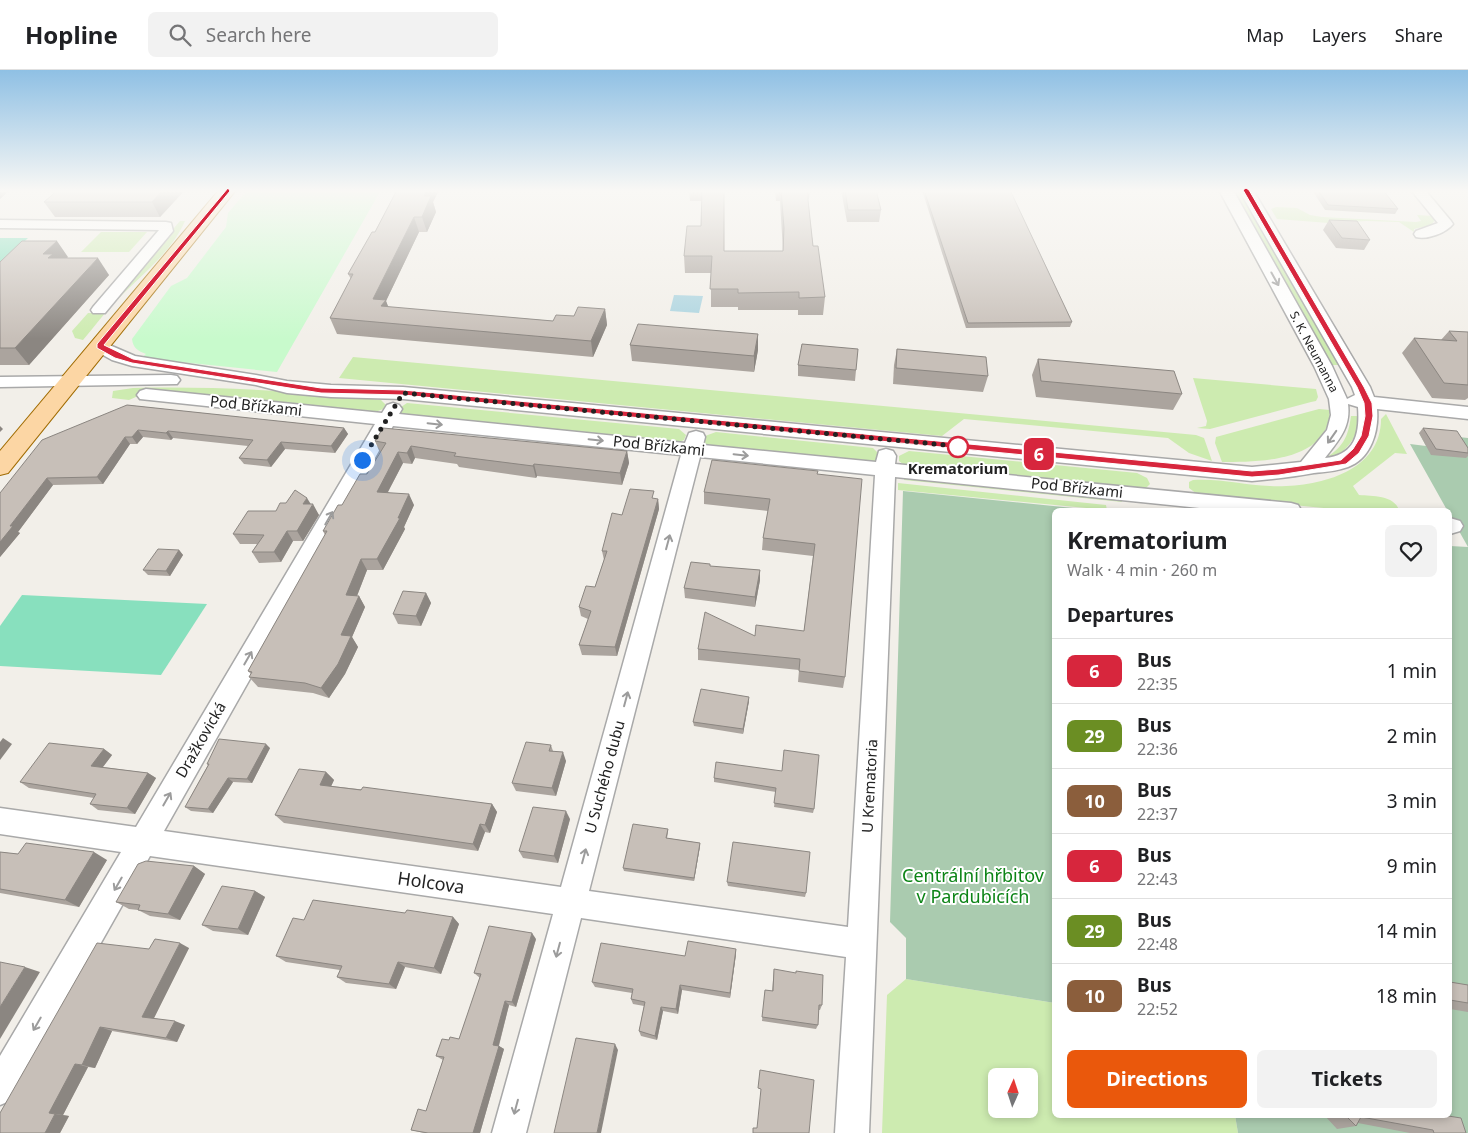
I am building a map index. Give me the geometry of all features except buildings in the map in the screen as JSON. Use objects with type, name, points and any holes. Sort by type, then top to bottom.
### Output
[{"type":"main road","points":[[0,467],[187,240]]},
{"type":"street","points":[[99,310],[159,240]]},
{"type":"street","name":"S. K. Neumanna","points":[[1253,240],[1322,366],[1338,400],[1340,415],[1336,431],[1307,468]]},
{"type":"street","name":"S. K. Neumanna","points":[[1275,240],[1361,387],[1368,403],[1368,427],[1356,451],[1343,462],[1307,468]]},
{"type":"street","name":"Pod Břízkami","points":[[100,346],[132,361],[321,391],[403,393],[1252,474],[1307,468]]},
{"type":"street","name":"Pod Břízkami","points":[[0,382],[70,382],[117,379],[256,380]]},
{"type":"street","name":"Dražkovická","points":[[0,1088],[386,419],[403,393]]},
{"type":"street","name":"Pod Břízkami","points":[[146,395],[1271,508]]},
{"type":"street","points":[[1338,400],[1468,413]]},
{"type":"street","points":[[1400,406],[1426,418],[1468,427]]},
{"type":"street","name":"U Suchého dubu","points":[[509,1133],[700,422]]},
{"type":"street","name":"U Krematoria","points":[[852,1133],[887,440]]},
{"type":"street","points":[[1163,466],[1172,498]]},
{"type":"street","name":"Holcova","points":[[0,821],[862,944]]},
{"type":"green space","points":[[0,240],[26,240],[0,265]]},
{"type":"green space","points":[[93,240],[140,240],[129,252],[81,252]]},
{"type":"green space","points":[[164,240],[174,240],[155,263],[113,304],[83,340],[75,338],[72,331],[88,313],[102,313]]},
{"type":"green space","points":[[216,240],[353,240],[277,372],[141,358],[146,354],[136,349],[132,339],[171,286],[187,278]]},
{"type":"green space","points":[[1261,240],[1268,240],[1340,365],[1329,365]]},
{"type":"green space","points":[[353,357],[1196,435],[1204,438],[1212,461],[1189,453],[1168,438],[964,419],[942,436],[339,378]]},
{"type":"green space","points":[[1193,378],[1316,389],[1318,397],[1316,401],[1210,429],[1197,428],[1206,426],[1207,421]]},
{"type":"green space","points":[[133,388],[226,389],[319,394],[381,400],[386,405],[383,409],[373,413],[152,390],[129,400],[112,398],[113,391]]},
{"type":"green space","points":[[407,403],[679,429],[686,435],[684,440],[679,442],[403,416],[399,412],[401,407]]},
{"type":"green space","points":[[1319,409],[1330,410],[1327,427],[1318,440],[1305,449],[1290,456],[1272,459],[1222,462],[1215,443],[1216,437]]},
{"type":"green space","points":[[1386,414],[1407,454],[1395,453],[1353,486],[1359,495],[1388,499],[1398,508],[1323,508],[1210,497],[1197,494],[1189,488],[1189,482],[1193,480],[1287,486],[1306,484],[1342,474],[1357,465],[1370,453],[1378,438],[1381,419]]},
{"type":"green space","points":[[1351,416],[1357,416],[1358,423],[1354,438],[1336,456],[1323,460],[1340,446],[1346,436]]},
{"type":"green space","points":[[716,432],[873,448],[878,453],[878,460],[869,463],[707,445],[704,441],[705,436]]},
{"type":"green space","points":[[1419,433],[1468,438],[1468,547],[1452,519],[1452,508],[1446,508],[1410,444],[1426,446]]},
{"type":"green space","points":[[909,451],[1137,473],[1147,478],[1150,484],[1145,489],[904,465],[899,461],[899,456]]},
{"type":"green space","points":[[904,476],[1121,498],[1122,502],[904,480]]},
{"type":"green space","points":[[898,483],[1106,505],[1107,508],[1086,508],[898,490]]},
{"type":"green space","name":"Centrální hřbitov v Pardubicích","points":[[903,491],[1073,508],[1052,508],[1052,1003],[906,979],[906,938],[890,922]]},
{"type":"green space","points":[[1452,546],[1468,547],[1468,1133],[1238,1133],[1236,1118],[1452,1118]]},
{"type":"green space","points":[[22,595],[207,604],[161,675],[0,666],[0,626]]},
{"type":"green space","points":[[906,979],[1052,1003],[1052,1118],[1236,1118],[1238,1133],[882,1133],[887,995]]},
{"type":"water","points":[[674,295],[703,296],[699,313],[670,311]]},
{"type":"bus line","name":"6","points":[[187,240],[100,346],[132,361],[321,391],[403,393],[1252,474],[1279,472],[1343,462],[1356,451],[1368,427],[1368,403],[1361,387],[1275,240]]},
{"type":"place","name":"Krematorium","points":[[958,447]]},
{"type":"route","points":[[362,460],[403,393],[966,447],[958,447]]}]
